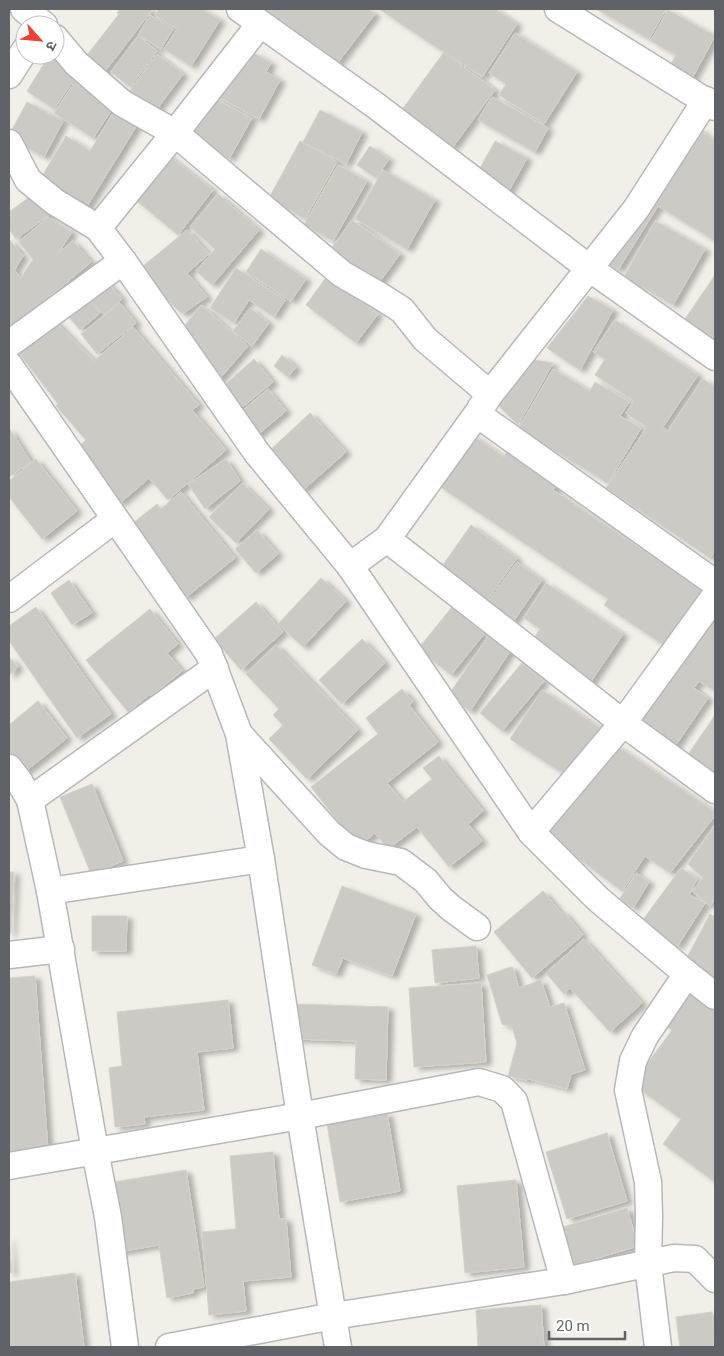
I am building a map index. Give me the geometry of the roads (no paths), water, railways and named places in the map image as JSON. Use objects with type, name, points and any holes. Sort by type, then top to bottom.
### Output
[{"type":"street","points":[[240,9],[375,105],[589,268],[715,357]]},
{"type":"street","points":[[350,566],[387,539],[483,404],[636,209],[710,104],[558,9]]},
{"type":"street","points":[[98,228],[260,24]]},
{"type":"street","points":[[65,50],[76,63],[122,103],[175,133],[342,274],[402,310],[425,339],[483,404],[715,582]]},
{"type":"street","points":[[9,143],[28,180],[55,202],[98,228],[123,261],[257,454],[350,566],[530,832],[598,899],[715,996]]},
{"type":"street","points":[[9,344],[123,261]]},
{"type":"street","points":[[11,375],[115,518],[209,654],[239,734],[261,859],[300,1116],[338,1347]]},
{"type":"street","points":[[9,599],[115,518]]},
{"type":"street","points":[[387,539],[623,723],[715,790]]},
{"type":"street","points":[[530,832],[623,723],[715,596]]},
{"type":"street","points":[[125,1347],[108,1217],[50,891],[17,783],[214,668]]},
{"type":"street","points":[[239,734],[329,833],[346,847],[366,855],[401,862],[426,881],[451,908],[478,928]]},
{"type":"street","points":[[50,891],[261,859]]},
{"type":"street","points":[[9,955],[61,949]]},
{"type":"street","points":[[658,1347],[648,1264],[648,1182],[628,1090],[633,1060],[645,1036],[687,974]]},
{"type":"street","points":[[9,1166],[300,1116],[480,1082],[502,1089],[514,1101],[564,1281]]},
{"type":"street","points":[[169,1347],[333,1316],[564,1281],[674,1258],[695,1260],[714,1273]]}]
